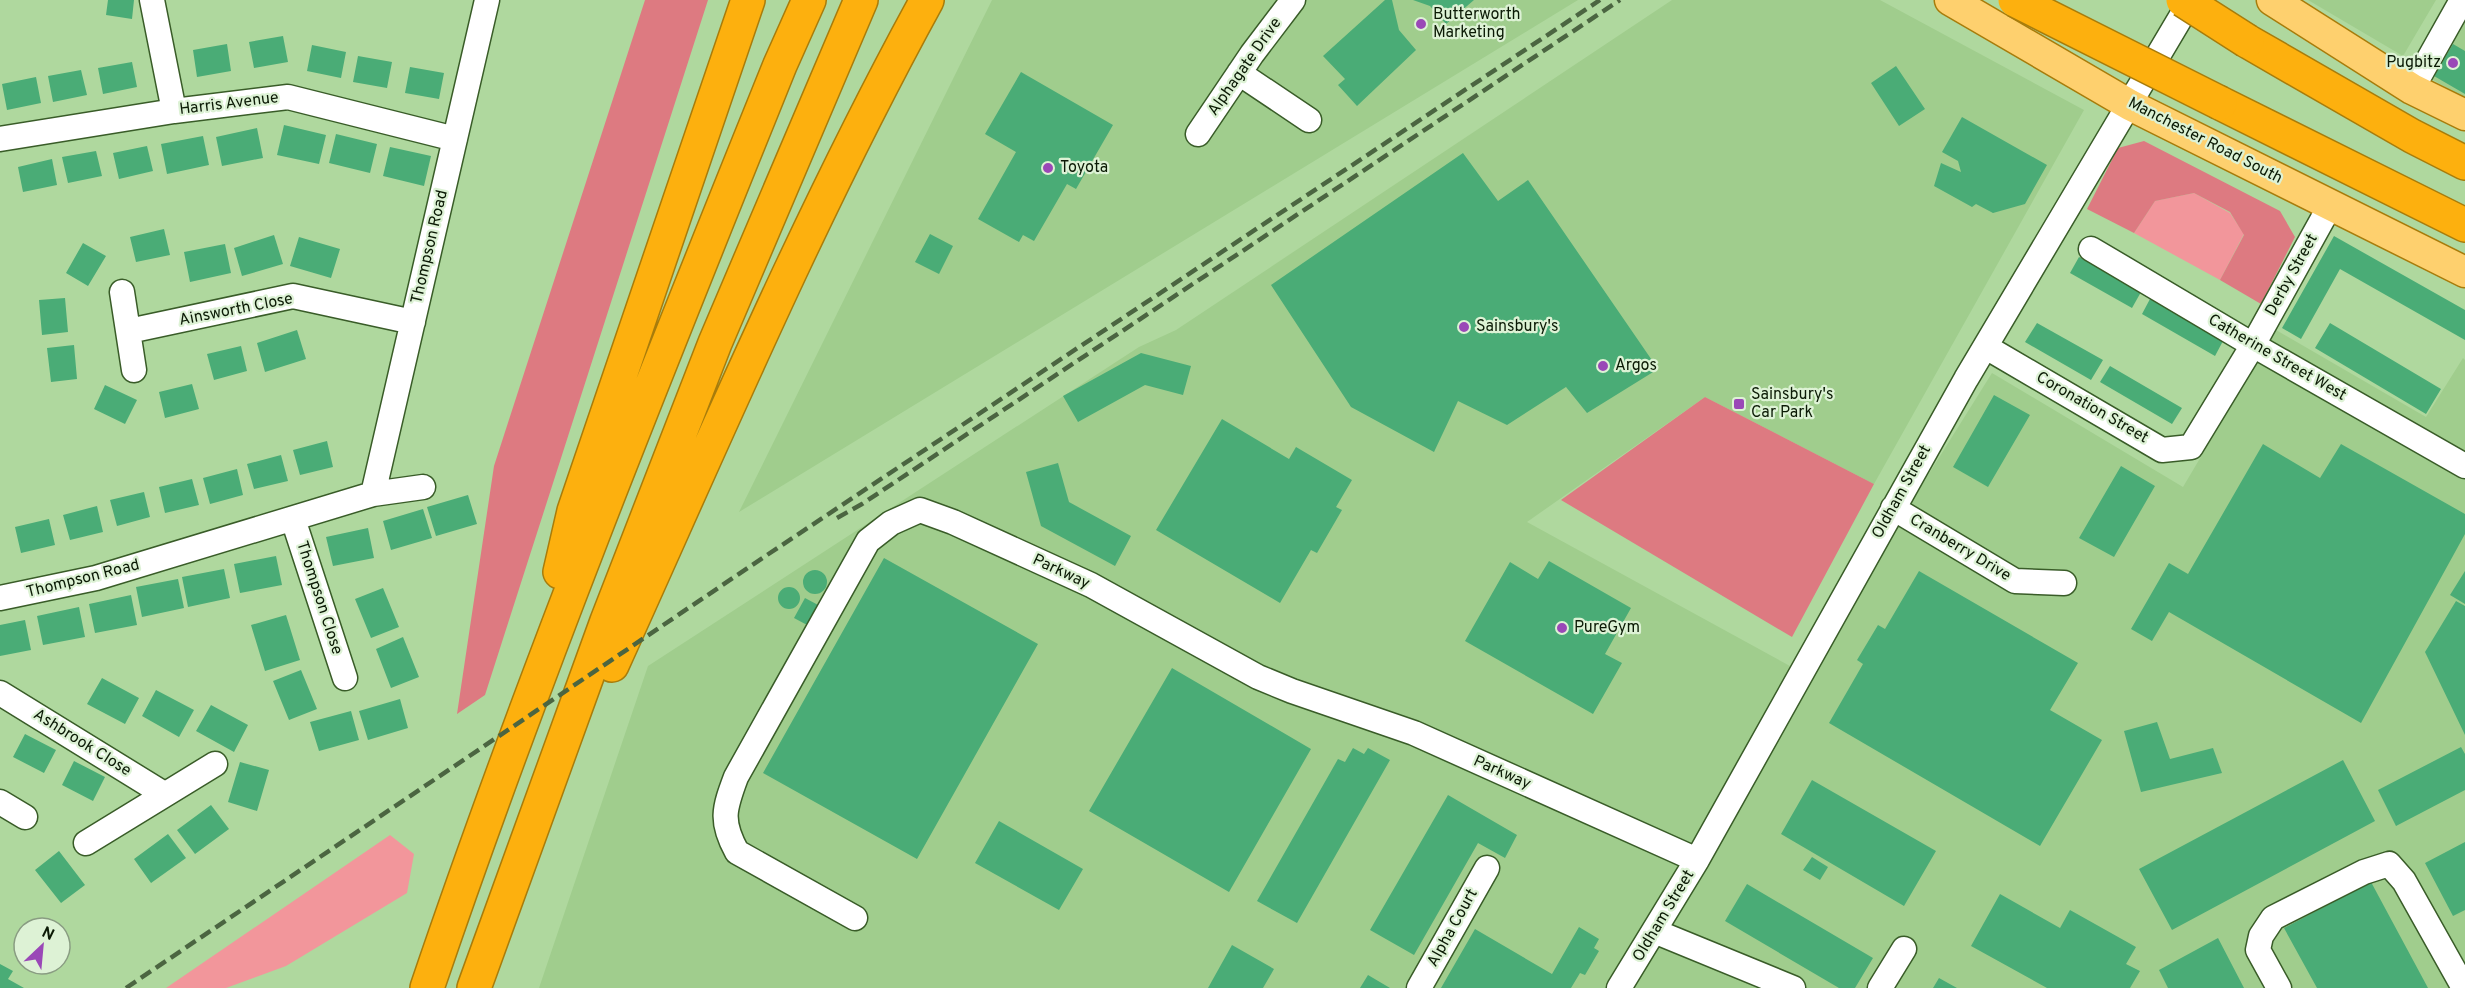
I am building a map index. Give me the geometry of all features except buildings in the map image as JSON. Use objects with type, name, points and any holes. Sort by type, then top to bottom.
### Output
[{"type":"highway","points":[[534,691],[574,511],[748,0]]},
{"type":"highway","points":[[427,988],[616,472],[780,65],[809,0]]},
{"type":"highway","points":[[474,988],[607,621],[715,343],[861,0]]},
{"type":"highway","points":[[496,924],[763,331],[827,194],[927,0]]},
{"type":"highway","points":[[2015,0],[2465,225]]},
{"type":"highway","points":[[2183,0],[2247,41],[2412,136],[2465,163]]},
{"type":"main road","name":"Manchester Road South","points":[[1950,0],[2130,105],[2465,272]]},
{"type":"main road","points":[[2272,0],[2412,89],[2465,116]]},
{"type":"street","points":[[152,0],[174,111]]},
{"type":"street","name":"Thompson Road","points":[[373,494],[487,0]]},
{"type":"street","name":"Alphagate Drive","points":[[1198,134],[1239,73],[1293,0]]},
{"type":"street","name":"Oldham Street","points":[[1619,988],[1697,860],[1986,346],[2191,0]]},
{"type":"street","points":[[2412,89],[2462,0]]},
{"type":"street","points":[[1239,73],[1308,120]]},
{"type":"street","name":"Harris Avenue","points":[[0,140],[174,111],[288,97],[454,140]]},
{"type":"street","name":"Derby Street","points":[[2253,345],[2331,204]]},
{"type":"street","name":"Catherine Street West","points":[[2091,249],[2465,466]]},
{"type":"street","points":[[122,292],[134,370]]},
{"type":"street","name":"Ainsworth Close","points":[[129,331],[293,296],[413,322]]},
{"type":"street","name":"Coronation Street","points":[[1986,346],[2162,450],[2191,447],[2253,345]]},
{"type":"street","name":"Thompson Road","points":[[0,598],[96,578],[373,494],[423,487]]},
{"type":"street","name":"Cranberry Drive","points":[[1893,508],[2015,581],[2064,583]]},
{"type":"street","name":"Parkway","points":[[855,918],[737,852],[728,836],[724,808],[736,777],[868,541],[891,523],[920,510],[954,522],[1091,585],[1258,677],[1414,733],[1697,860]]},
{"type":"street","name":"Thompson Close","points":[[293,519],[345,678]]},
{"type":"street","name":"Ashbrook Close","points":[[0,693],[164,794]]},
{"type":"street","points":[[86,843],[215,764]]},
{"type":"street","points":[[0,802],[26,817]]},
{"type":"street","points":[[2278,988],[2258,950],[2261,936],[2272,918],[2364,872],[2389,864],[2404,881],[2464,988]]},
{"type":"street","name":"Alpha Court","points":[[1419,988],[1487,868]]},
{"type":"street","points":[[1654,931],[1793,988]]},
{"type":"street","points":[[1881,988],[1904,949]]},
{"type":"shaded area","points":[[645,0],[708,0],[485,695],[457,714],[494,466]]},
{"type":"shaded area","points":[[992,0],[1578,0],[739,512]]},
{"type":"shaded area","points":[[1672,0],[1880,0],[2084,110],[1874,484],[1705,397],[1527,522],[1810,677],[1895,528],[1992,373],[2183,487],[2276,330],[2426,417],[2463,358],[2465,360],[2465,988],[539,988],[648,666],[1139,347],[1176,330]]},
{"type":"shaded area","points":[[2308,0],[2436,0],[2403,56]]},
{"type":"shaded area","points":[[2465,13],[2465,98],[2426,76]]},
{"type":"shaded area","points":[[2144,141],[2280,211],[2295,237],[2261,304],[2220,280],[2244,235],[2230,212],[2194,193],[2155,201],[2134,233],[2087,209],[2118,148]]},
{"type":"shaded area","points":[[2194,193],[2230,213],[2244,234],[2220,280],[2134,233],[2155,201]]},
{"type":"shaded area","points":[[1705,397],[1874,484],[1792,637],[1561,500]]},
{"type":"shaded area","points":[[390,835],[414,854],[407,893],[286,966],[226,988],[166,988]]},
{"type":"railway","points":[[126,988],[764,557],[1600,0]]},
{"type":"railway","points":[[837,518],[862,504],[1620,0]]},
{"type":"place","name":"Butterworth Marketing","points":[[1421,24]]},
{"type":"place","name":"Pugbitz","points":[[2453,63]]},
{"type":"place","name":"Toyota","points":[[1048,168]]},
{"type":"place","name":"Sainsbury's","points":[[1464,327]]},
{"type":"place","name":"Argos","points":[[1603,366]]},
{"type":"place","name":"Sainsbury's Car Park","points":[[1739,404]]},
{"type":"place","name":"PureGym","points":[[1562,628]]}]
